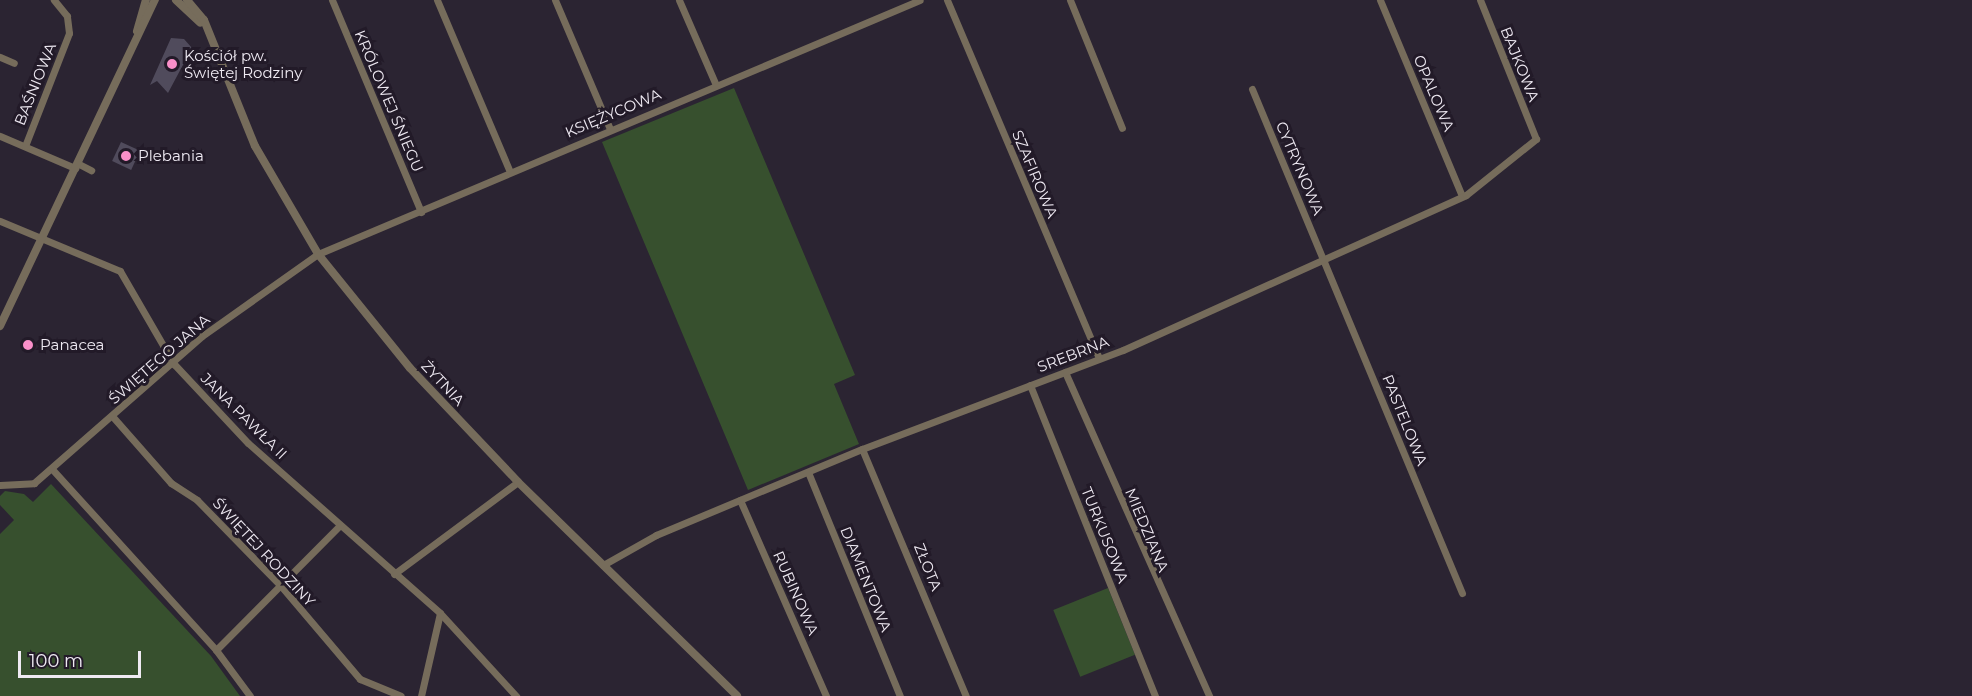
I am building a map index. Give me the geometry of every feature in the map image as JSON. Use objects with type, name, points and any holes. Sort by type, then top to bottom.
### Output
[{"type":"street","name":"BAŚNIOWA","points":[[25,146],[69,33],[67,16],[54,0]]},
{"type":"street","points":[[134,44],[146,0]]},
{"type":"street","points":[[0,327],[155,0]]},
{"type":"street","name":"ŻYTNIA","points":[[176,0],[207,30]]},
{"type":"street","name":"ŻYTNIA","points":[[188,0],[207,30],[255,146],[318,254],[410,368],[518,482],[737,696]]},
{"type":"street","name":"KRÓLOWEJ ŚNIEGU","points":[[332,0],[421,213]]},
{"type":"street","points":[[436,0],[510,172]]},
{"type":"street","points":[[555,0],[610,129]]},
{"type":"street","points":[[679,0],[716,85]]},
{"type":"street","name":"KSIĘŻYCOWA","points":[[318,254],[421,213],[610,129],[920,0]]},
{"type":"street","name":"SZAFIROWA","points":[[947,0],[1099,358]]},
{"type":"street","points":[[1070,0],[1122,128]]},
{"type":"street","name":"OPALOWA","points":[[1380,0],[1462,196]]},
{"type":"street","name":"BAJKOWA","points":[[1480,0],[1536,139]]},
{"type":"street","points":[[0,57],[14,63]]},
{"type":"street","name":"CYTRYNOWA","points":[[1252,89],[1323,257]]},
{"type":"street","points":[[0,136],[91,170]]},
{"type":"street","name":"SREBRNA","points":[[603,565],[617,553],[740,500],[862,449],[1099,358],[1462,196],[1508,166],[1536,139]]},
{"type":"street","name":"JANA PAWŁA II","points":[[0,221],[120,271],[174,364],[248,443],[440,613],[516,696]]},
{"type":"street","name":"ŚWIĘTEGO JANA","points":[[0,485],[27,486],[52,470],[174,364],[202,336],[318,254]]},
{"type":"street","name":"PASTELOWA","points":[[1323,257],[1462,593]]},
{"type":"street","name":"MIEDZIANA","points":[[1065,372],[1209,696]]},
{"type":"street","name":"TURKUSOWA","points":[[1030,385],[1155,696]]},
{"type":"street","name":"ŚWIĘTEJ RODZINY","points":[[113,417],[171,483],[197,500],[281,586],[360,679],[401,696]]},
{"type":"street","name":"ZŁOTA","points":[[862,449],[966,696]]},
{"type":"street","points":[[52,470],[216,650],[250,696]]},
{"type":"street","name":"DIAMENTOWA","points":[[808,472],[900,696]]},
{"type":"street","points":[[394,574],[518,482]]},
{"type":"street","name":"RUBINOWA","points":[[740,500],[826,696]]},
{"type":"street","points":[[216,650],[340,525]]},
{"type":"street","points":[[421,696],[440,613]]},
{"type":"green space","points":[[734,88],[855,375],[834,384],[859,444],[748,490],[602,142]]},
{"type":"green space","points":[[51,484],[211,656],[240,696],[0,696],[0,534],[14,520],[0,505],[0,496],[5,491],[24,494],[33,502]]},
{"type":"green space","points":[[1108,588],[1135,655],[1080,677],[1053,610]]},
{"type":"building","name":"Kościół pw. Świętej Rodziny","points":[[171,38],[184,39],[192,48],[168,93],[157,81],[150,85]]},
{"type":"building","name":"Plebania","points":[[121,142],[140,151],[131,170],[112,161]]},
{"type":"place","name":"Kościół pw. Świętej Rodziny","points":[[172,64]]},
{"type":"place","name":"Plebania","points":[[126,156]]},
{"type":"place","name":"Panacea","points":[[28,345]]}]
